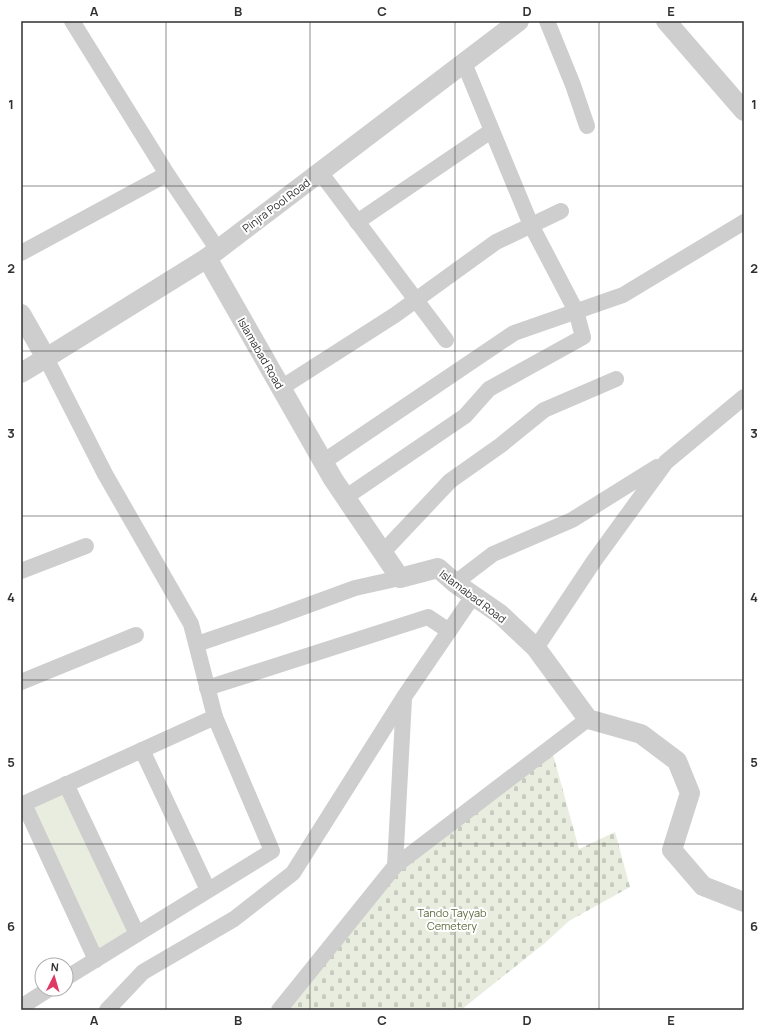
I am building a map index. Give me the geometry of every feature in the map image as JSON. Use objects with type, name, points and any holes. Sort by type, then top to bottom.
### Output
[{"type":"street","points":[[72,21],[167,174],[212,254]]},
{"type":"street","name":"Pinjra Pool Road","points":[[21,372],[46,358],[212,254],[519,21]]},
{"type":"street","points":[[547,21],[588,126]]},
{"type":"street","points":[[666,21],[744,111]]},
{"type":"street","points":[[346,497],[465,416],[489,389],[583,337],[576,311],[531,225],[464,63]]},
{"type":"street","points":[[357,222],[491,131]]},
{"type":"street","points":[[320,172],[446,340]]},
{"type":"street","points":[[21,253],[167,174]]},
{"type":"street","points":[[281,388],[395,315],[496,242],[561,211]]},
{"type":"street","points":[[323,462],[514,333],[623,294],[744,222]]},
{"type":"street","name":"Islamabad Road","points":[[212,254],[281,388],[323,462],[400,578],[438,568],[455,584],[500,614],[536,648],[588,720]]},
{"type":"street","points":[[21,314],[46,358],[105,474],[191,624],[215,717],[272,851],[74,973]]},
{"type":"street","points":[[383,552],[450,481],[501,445],[544,410],[616,379]]},
{"type":"street","points":[[455,584],[493,554],[572,520],[666,462],[744,397]]},
{"type":"street","points":[[536,648],[594,561],[666,462]]},
{"type":"street","points":[[21,571],[86,546]]},
{"type":"street","points":[[196,644],[276,618],[355,588],[400,578]]},
{"type":"street","points":[[107,1010],[144,972],[234,919],[293,873],[404,697],[473,596]]},
{"type":"street","points":[[207,688],[428,617],[449,631]]},
{"type":"street","points":[[21,682],[136,635]]},
{"type":"street","points":[[395,866],[404,697]]},
{"type":"street","points":[[96,960],[22,804],[215,717]]},
{"type":"street","points":[[279,1010],[395,866],[588,720],[641,734],[677,761],[690,792],[672,850],[703,886],[744,902]]},
{"type":"street","points":[[142,750],[208,890]]},
{"type":"street","points":[[66,784],[137,934]]},
{"type":"street","points":[[21,1007],[37,997]]},
{"type":"green space","name":"Tando Tayyab Cemetery","points":[[551,747],[579,849],[615,832],[630,887],[569,921],[546,942],[461,1010],[281,1010],[395,866]]},
{"type":"green space","points":[[66,784],[137,934],[96,960],[24,804]]}]
